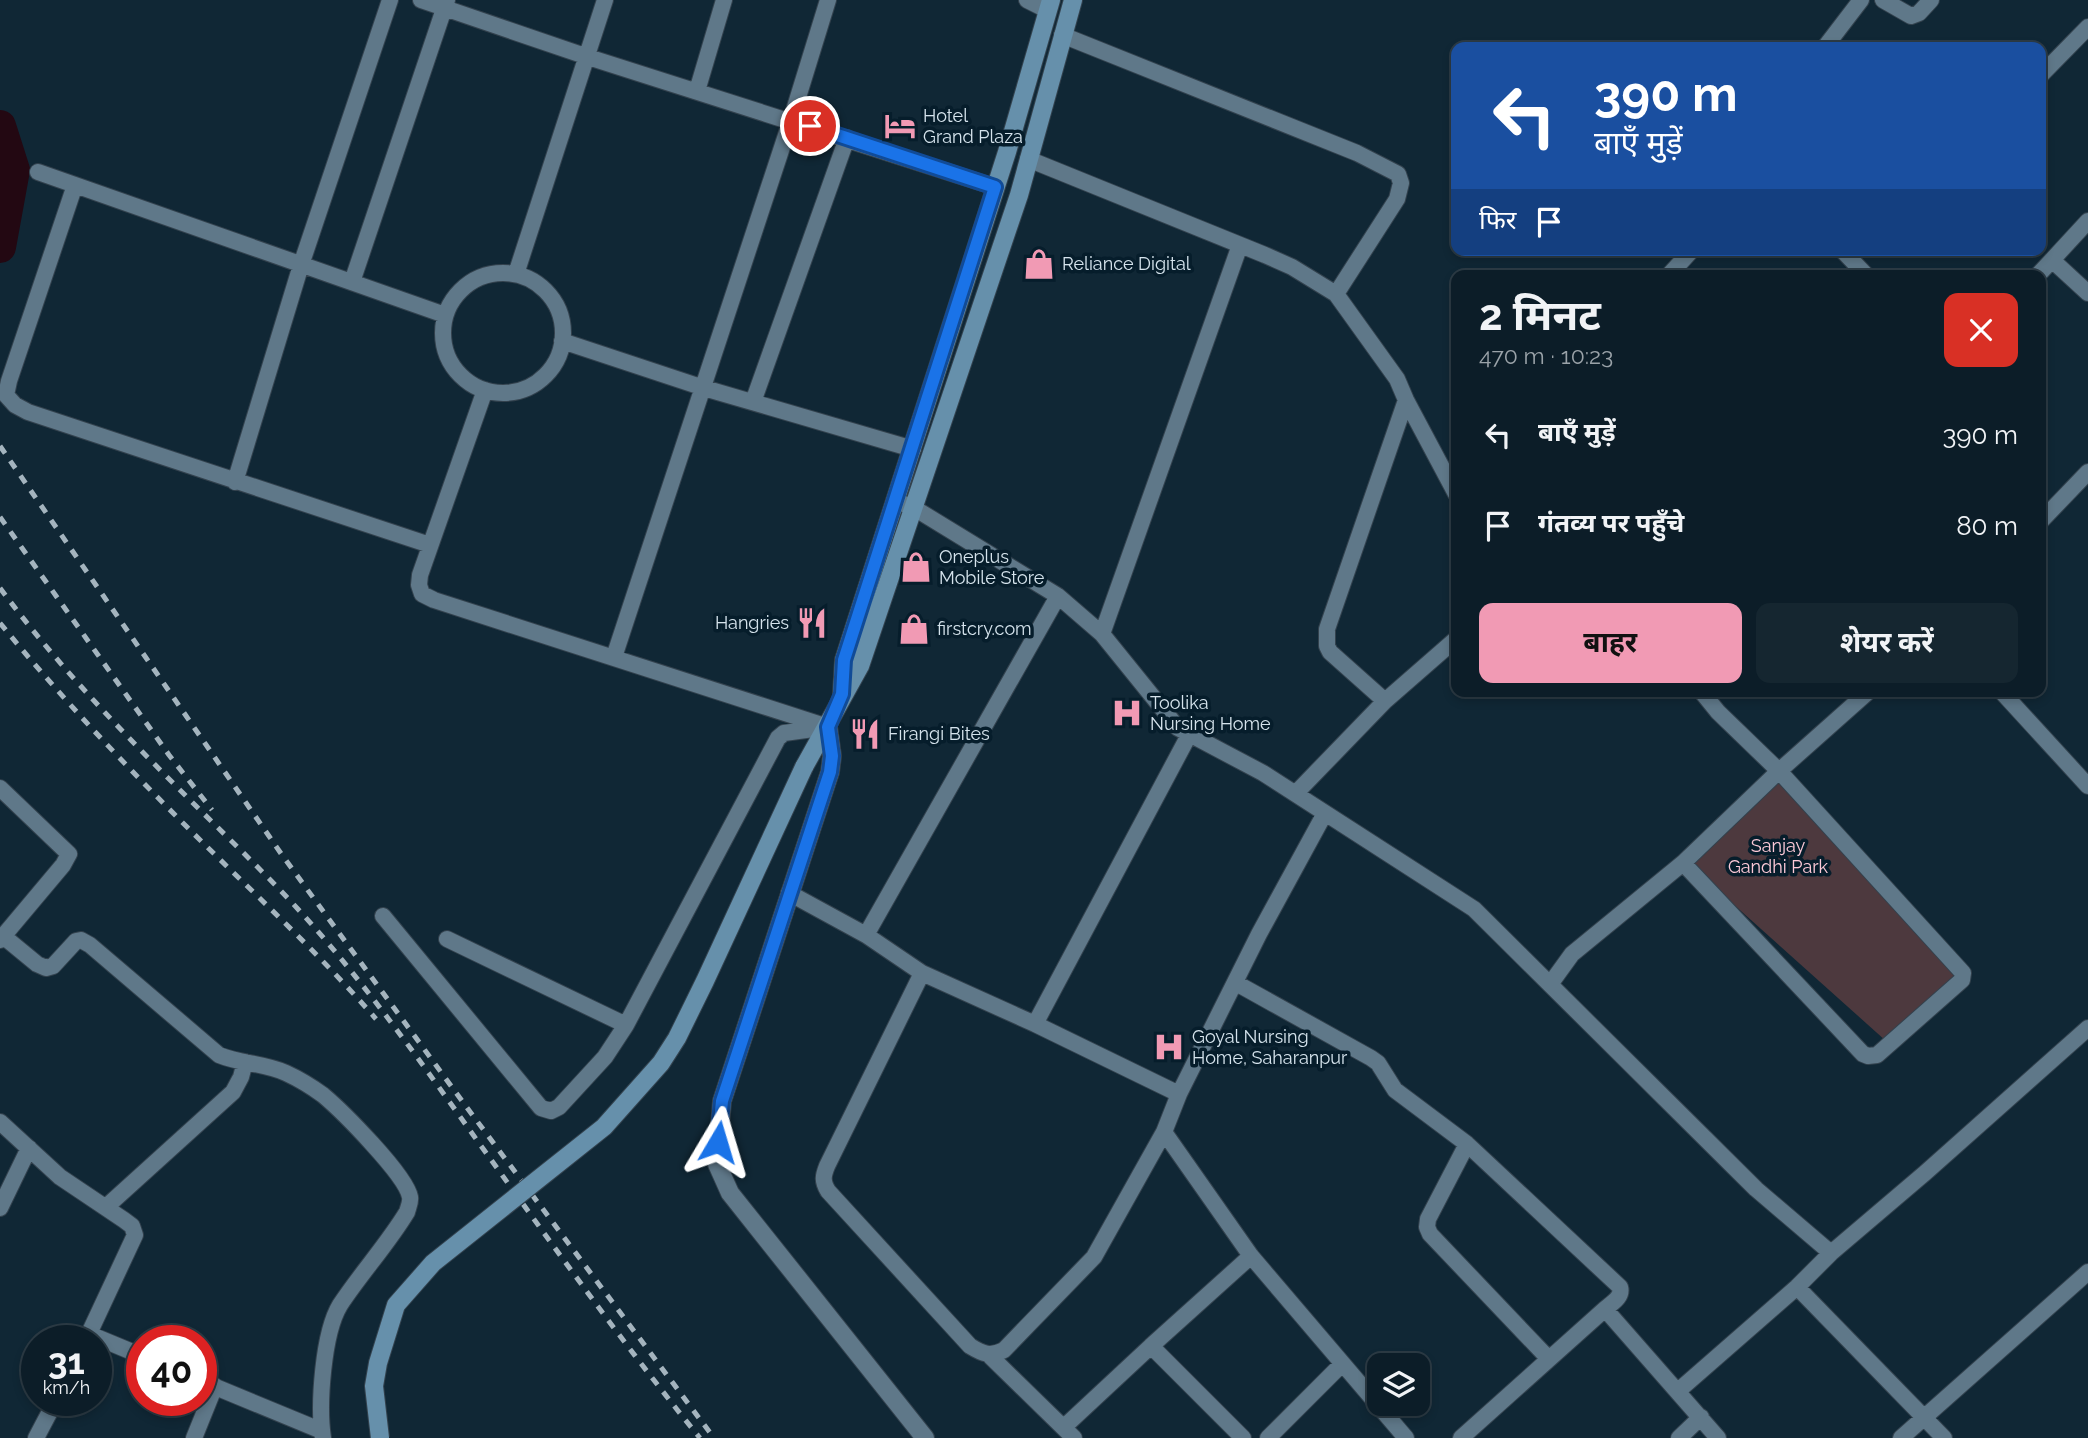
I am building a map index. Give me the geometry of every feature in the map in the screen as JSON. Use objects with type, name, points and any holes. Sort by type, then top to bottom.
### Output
[{"type":"main road","points":[[380,1438],[374,1387],[377,1363],[396,1306],[433,1263],[604,1127],[661,1063],[677,1038],[705,981],[804,767],[828,727],[842,694],[860,666],[1019,195],[1073,0]]},
{"type":"main road","points":[[842,694],[844,660],[995,187],[1049,5]]},
{"type":"street","points":[[235,482],[301,265],[390,0]]},
{"type":"street","points":[[421,0],[446,4],[588,57],[995,187]]},
{"type":"street","points":[[516,274],[605,0]]},
{"type":"street","points":[[697,91],[724,0]]},
{"type":"street","points":[[614,657],[792,120],[828,0]]},
{"type":"street","points":[[1027,0],[1049,5]]},
{"type":"street","points":[[1829,42],[1861,0]]},
{"type":"street","points":[[1882,0],[1911,16],[1919,13],[1931,0]]},
{"type":"street","points":[[352,282],[446,4]]},
{"type":"street","points":[[2046,70],[2088,27]]},
{"type":"street","points":[[1062,35],[1357,153],[1398,174],[1401,183],[1397,199],[1336,294]]},
{"type":"street","points":[[753,402],[847,138]]},
{"type":"street","points":[[1028,159],[1292,267],[1336,294],[1397,379],[1451,485]]},
{"type":"street","points":[[38,173],[445,315]]},
{"type":"street","points":[[75,185],[6,395],[15,405],[235,482],[430,545]]},
{"type":"street","points":[[2043,270],[2088,222]]},
{"type":"street","points":[[1102,634],[1240,245]]},
{"type":"street","points":[[1674,270],[1686,256]]},
{"type":"street","points":[[1848,256],[1861,270]]},
{"type":"street","points":[[2052,260],[2088,293]]},
{"type":"street","points":[[497,273],[516,274],[532,280],[546,291],[556,306],[562,323],[562,341],[556,361],[544,377],[526,388],[506,393],[485,390],[468,382],[454,369],[446,352],[443,333],[445,315],[453,299],[465,286],[480,277],[497,273]]},
{"type":"street","points":[[562,341],[704,388],[913,449]]},
{"type":"street","points":[[485,390],[420,575],[422,594],[828,727]]},
{"type":"street","points":[[1385,701],[1330,652],[1326,639],[1327,629],[1406,400]]},
{"type":"street","points":[[2046,516],[2088,472]]},
{"type":"street","points":[[894,501],[914,508],[1058,596],[1102,634],[1178,728],[1264,773],[1474,909],[1756,1189],[1831,1252]]},
{"type":"street","points":[[866,935],[1058,596]]},
{"type":"street","points":[[1296,793],[1385,701],[1451,643]]},
{"type":"street","points":[[1683,863],[1863,1054],[1877,1055],[1960,984],[1963,973],[1779,771],[1718,712],[1707,697]]},
{"type":"street","points":[[1551,983],[1572,954],[1683,863],[1779,771],[1862,697]]},
{"type":"street","points":[[2006,697],[2088,786]]},
{"type":"street","points":[[828,727],[832,756],[830,772],[722,1101],[717,1164],[730,1193],[925,1438]]},
{"type":"street","points":[[383,916],[541,1108],[551,1111],[559,1107],[605,1057],[626,1025],[778,738],[784,733],[828,727]]},
{"type":"street","points":[[1035,1024],[1189,735]]},
{"type":"street","points":[[0,788],[69,854],[63,865],[1,938],[46,968],[53,966],[71,946],[82,940],[219,1055],[230,1060],[265,1065],[285,1073],[322,1095],[355,1125],[405,1184],[411,1199],[399,1226],[339,1308],[328,1340],[323,1370],[323,1434],[217,1387]]},
{"type":"street","points":[[989,1355],[1004,1350],[1094,1257],[1164,1132],[1179,1094],[1259,934],[1325,813]]},
{"type":"street","points":[[789,893],[866,935],[922,973],[1179,1094]]},
{"type":"street","points":[[447,939],[626,1025]]},
{"type":"street","points":[[922,973],[827,1166],[823,1176],[824,1184],[970,1346],[989,1355],[1069,1432],[1151,1346],[1251,1256]]},
{"type":"street","points":[[1236,983],[1371,1058],[1395,1090],[1467,1144],[1620,1287],[1620,1295],[1461,1438]]},
{"type":"street","points":[[1678,1391],[1797,1287],[1831,1252],[1925,1173],[2088,1028]]},
{"type":"street","points":[[106,1207],[233,1092],[245,1062]]},
{"type":"street","points":[[0,1122],[74,1188],[132,1226],[135,1235],[93,1325]]},
{"type":"street","points":[[1164,1132],[1251,1256],[1406,1438]]},
{"type":"street","points":[[1467,1144],[1428,1219],[1427,1227],[1430,1234],[1549,1359]]},
{"type":"street","points":[[0,1208],[29,1148]]},
{"type":"street","points":[[1901,1438],[2088,1272]]},
{"type":"street","points":[[1797,1287],[1944,1438]]},
{"type":"street","points":[[1605,1309],[1718,1438]]},
{"type":"street","points":[[1151,1346],[1243,1438]]},
{"type":"street","points":[[1268,1438],[1342,1364]]},
{"type":"street","points":[[36,1438],[48,1416]]},
{"type":"street","points":[[194,1438],[200,1416]]},
{"type":"street","points":[[1679,1438],[1701,1417]]},
{"type":"green space","name":"Sanjay Gandhi Park","points":[[1780,759],[1960,971],[1886,1041],[1684,860]]},
{"type":"waterway","points":[[0,126],[14,170],[0,247]]},
{"type":"railway","points":[[0,446],[282,855],[714,1438]]},
{"type":"railway","points":[[0,517],[169,755],[212,810]]},
{"type":"railway","points":[[0,588],[44,644],[92,698],[278,888],[348,967],[617,1332],[700,1438]]},
{"type":"railway","points":[[0,623],[44,676],[114,752],[307,945],[376,1019]]},
{"type":"place","name":"Hotel Grand Plaza","points":[[900,126]]},
{"type":"place","name":"Reliance Digital","points":[[1039,264]]},
{"type":"place","name":"Oneplus Mobile Store","points":[[916,567]]},
{"type":"place","name":"Hangries","points":[[812,623]]},
{"type":"place","name":"firstcry.com","points":[[914,629]]},
{"type":"place","name":"Toolika Nursing Home","points":[[1127,713]]},
{"type":"place","name":"Firangi Bites","points":[[865,734]]},
{"type":"place","name":"Goyal Nursing Home, Saharanpur","points":[[1169,1047]]},
{"type":"route","points":[[718,1142],[722,1101],[830,772],[832,756],[828,727],[842,694],[844,660],[995,187],[810,126]]}]
